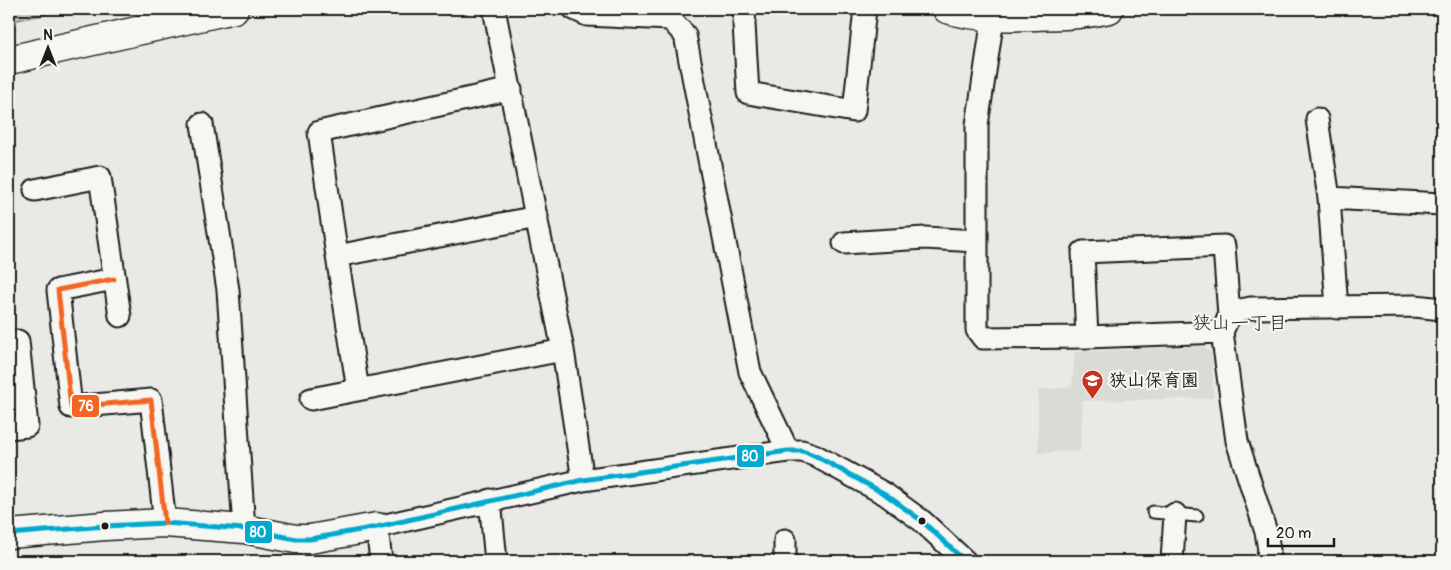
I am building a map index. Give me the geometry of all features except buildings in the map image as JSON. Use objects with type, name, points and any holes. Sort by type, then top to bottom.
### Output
[{"type":"street","points":[[9,60],[234,9]]},
{"type":"street","points":[[494,9],[563,350],[583,480]]},
{"type":"street","points":[[574,9],[587,15],[670,20],[685,35],[750,372],[788,451]]},
{"type":"street","points":[[745,9],[744,24],[748,93],[854,112],[865,9]]},
{"type":"street","points":[[946,9],[963,14],[993,18],[1059,16],[1110,9]]},
{"type":"street","points":[[993,18],[977,125],[977,330],[983,338],[1087,337],[1226,324],[1238,310],[1250,308],[1415,306],[1442,309]]},
{"type":"street","points":[[358,390],[319,132],[510,90]]},
{"type":"street","points":[[1317,119],[1329,198],[1337,308]]},
{"type":"street","points":[[202,124],[228,290],[244,529]]},
{"type":"street","points":[[35,190],[100,178],[120,316]]},
{"type":"street","points":[[1329,198],[1442,204]]},
{"type":"street","points":[[337,256],[536,217]]},
{"type":"street","points":[[844,243],[925,238],[976,240]]},
{"type":"street","points":[[1087,337],[1083,252],[1224,246],[1226,324],[1237,441],[1266,532],[1269,550],[1267,561]]},
{"type":"street","points":[[114,279],[58,290],[71,406],[150,400],[165,523]]},
{"type":"street","points":[[9,343],[18,341],[27,426],[9,428]]},
{"type":"street","points":[[311,399],[563,350]]},
{"type":"street","points":[[9,534],[165,523],[244,529],[296,538],[310,538],[377,527],[583,480],[788,451],[802,451],[814,455],[885,494],[922,520],[964,561]]},
{"type":"street","points":[[490,500],[496,561]]},
{"type":"street","points":[[1172,561],[1175,514]]},
{"type":"street","points":[[377,527],[381,561]]},
{"type":"street","points":[[785,540],[785,561]]},
{"type":"lane","points":[[1153,512],[1196,516]]},
{"type":"shaded area","name":"狭山保育園","points":[[1203,346],[1212,354],[1213,398],[1083,401],[1080,451],[1038,453],[1038,390],[1072,387],[1075,352]]},
{"type":"green space","points":[[9,9],[72,9],[9,22]]},
{"type":"transit line","name":"76","points":[[114,279],[58,290],[71,407],[151,400],[165,523]]},
{"type":"transit line","name":"80","points":[[9,534],[165,523],[244,529],[296,539],[310,539],[377,527],[583,480],[788,451],[802,451],[814,455],[885,494],[922,521],[965,561]]},
{"type":"place","name":"狭山保育園","points":[[1093,399]]},
{"type":"district","name":"狭山一丁目","points":[[1240,323]]}]
